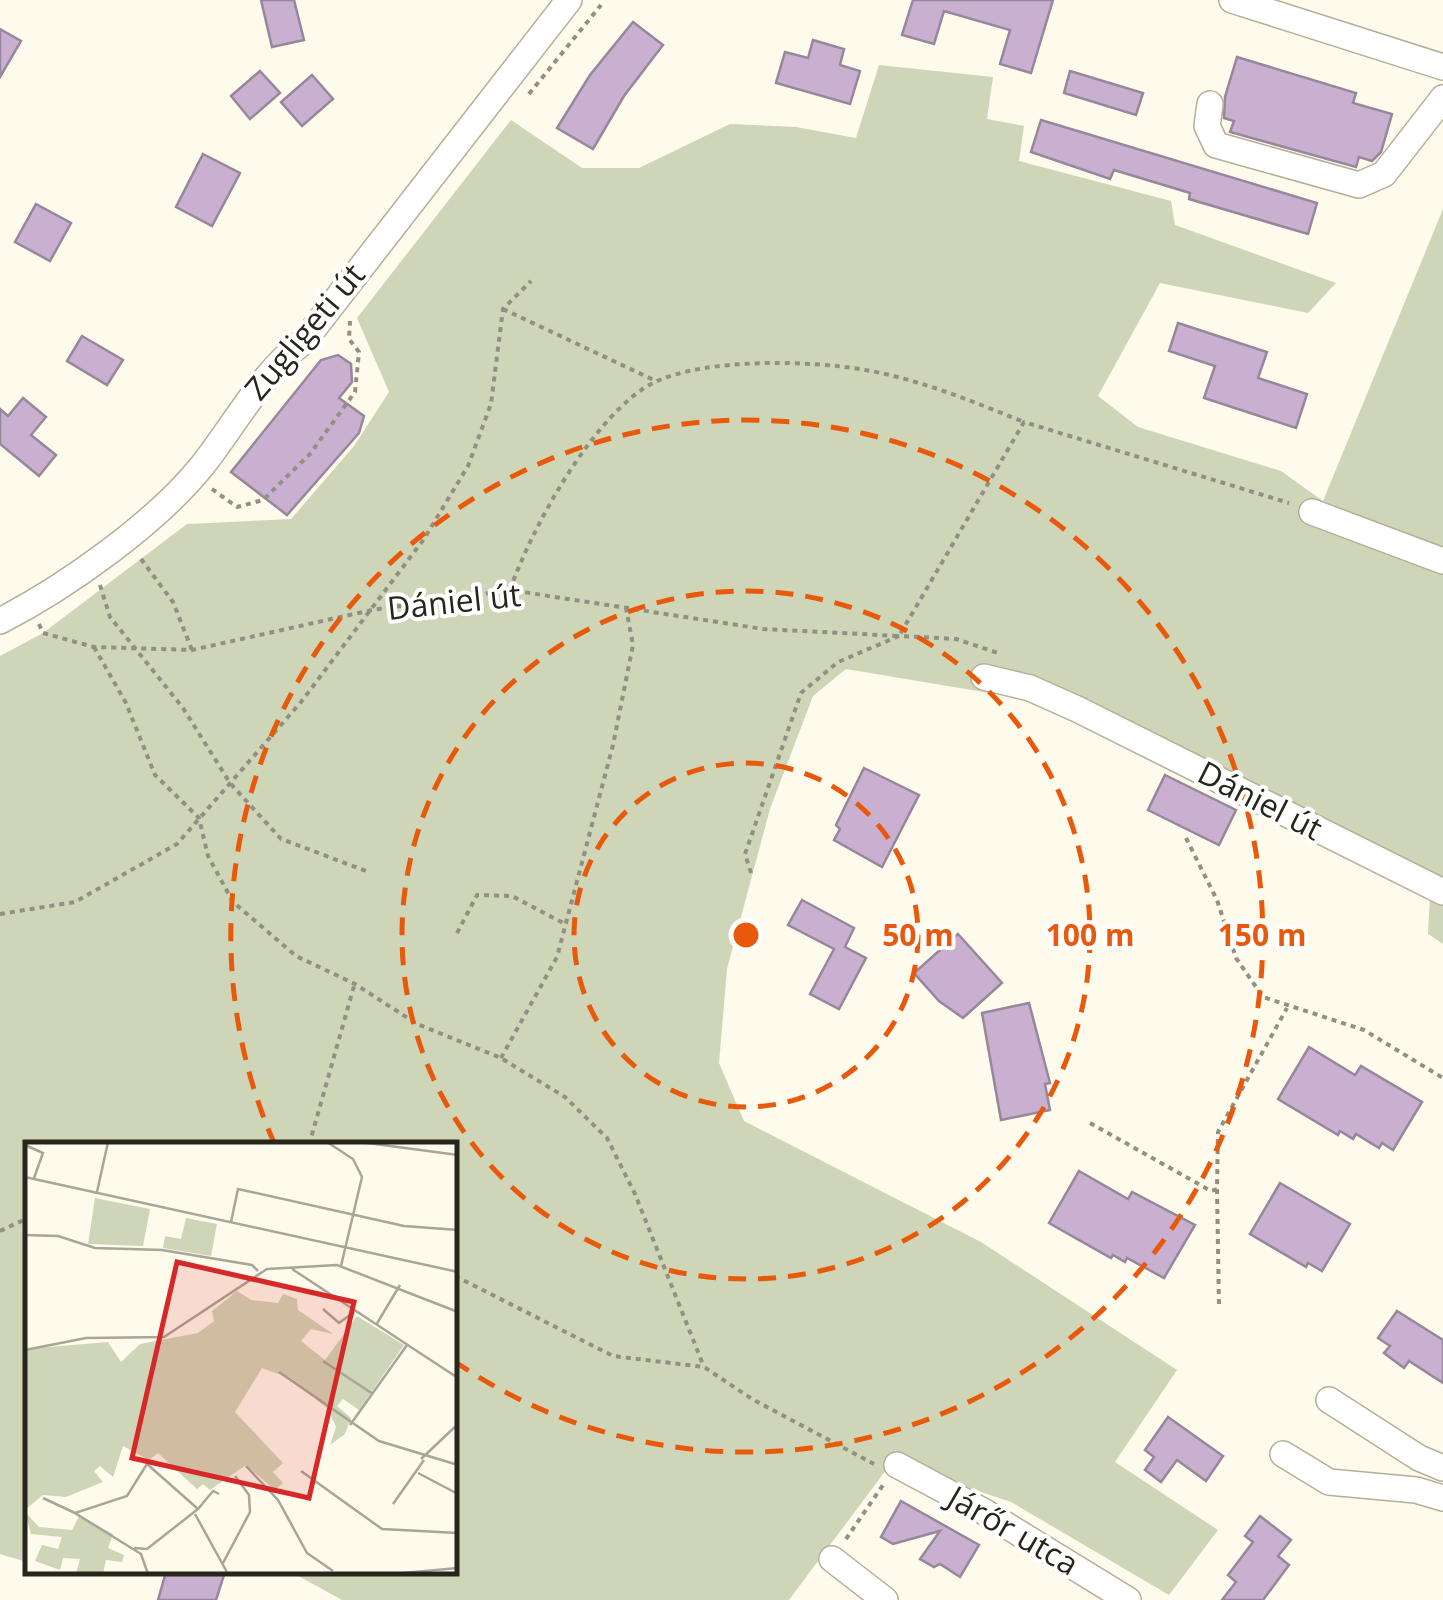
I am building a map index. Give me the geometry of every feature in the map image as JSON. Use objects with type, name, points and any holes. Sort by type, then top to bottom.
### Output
[{"type":"street","name":"Zugligeti út","points":[[0,621],[29,606],[126,535],[199,470],[280,359],[304,341],[569,0]]},
{"type":"street","points":[[1232,0],[1443,67]]},
{"type":"street","points":[[1210,104],[1207,126],[1216,145],[1359,185],[1384,174],[1443,98]]},
{"type":"street","points":[[1312,512],[1443,561]]},
{"type":"street","name":"Dániel út","points":[[984,677],[1030,688],[1078,708],[1443,892]]},
{"type":"street","points":[[1330,1400],[1418,1458],[1443,1468]]},
{"type":"street","points":[[1282,1454],[1329,1482],[1416,1490],[1443,1498]]},
{"type":"street","name":"Járőr utca","points":[[897,1464],[983,1511],[1128,1600]]},
{"type":"street","points":[[832,1559],[884,1600]]},
{"type":"path","points":[[0,914],[76,902],[177,844],[230,784],[372,610],[468,466],[491,404],[503,310],[531,281]]},
{"type":"path","points":[[503,310],[656,381]]},
{"type":"path","points":[[209,486],[237,507],[263,500],[310,454],[355,392],[360,352],[349,340],[350,321]]},
{"type":"path","points":[[510,590],[524,550],[616,408],[656,381],[724,366],[866,370],[967,399],[1123,455],[1249,488],[1312,512]]},
{"type":"path","points":[[899,636],[1024,422]]},
{"type":"path","points":[[140,558],[173,602],[192,650]]},
{"type":"path","points":[[99,580],[110,617],[183,708],[230,784],[281,839],[369,872]]},
{"type":"path","name":"Dániel út","points":[[29,606],[43,633],[94,647],[192,650],[372,610],[510,590],[763,629],[956,639],[1002,655]]},
{"type":"path","points":[[501,1058],[557,957],[567,924],[613,745],[633,645],[626,607]]},
{"type":"path","name":"Dániel út","points":[[751,873],[745,854],[801,693],[838,662],[899,636]]},
{"type":"path","points":[[94,647],[126,703],[155,775],[199,818],[208,856],[233,902],[296,956],[355,984],[417,1024],[501,1058],[565,1098],[607,1138],[636,1194],[704,1366]]},
{"type":"path","points":[[1186,838],[1217,900],[1236,958],[1262,997],[1364,1030],[1443,1078]]},
{"type":"path","points":[[458,933],[476,895],[512,896],[567,924]]},
{"type":"path","points":[[310,1142],[355,984]]},
{"type":"path","points":[[1219,1306],[1218,1132],[1288,1008]]},
{"type":"path","points":[[1090,1124],[1211,1191],[1217,1189]]},
{"type":"path","points":[[0,1231],[25,1219]]},
{"type":"path","points":[[458,1278],[613,1356],[704,1366],[752,1399],[876,1465],[897,1464]]},
{"type":"path","points":[[832,1559],[897,1464]]},
{"type":"green space","points":[[879,65],[993,77],[987,119],[1024,126],[1019,161],[1171,201],[1175,225],[1336,283],[1308,313],[1160,283],[1098,396],[1138,427],[1281,471],[1323,501],[1443,209],[1443,944],[1428,934],[1431,874],[1062,705],[846,669],[813,696],[770,809],[727,969],[719,1063],[744,1121],[981,1242],[1177,1370],[1115,1462],[1218,1530],[1169,1595],[1011,1502],[925,1473],[898,1454],[789,1600],[342,1600],[297,1575],[458,1575],[458,1142],[25,1142],[25,1561],[0,1554],[0,656],[43,633],[187,524],[291,519],[354,446],[389,392],[357,318],[511,120],[582,168],[639,168],[730,124],[796,127],[856,138]]},
{"type":"building","points":[[261,0],[294,0],[304,40],[272,47]]},
{"type":"building","points":[[913,0],[1053,0],[1031,73],[1000,64],[1010,30],[944,11],[934,44],[902,35]]},
{"type":"building","points":[[633,22],[663,45],[624,96],[593,149],[557,128],[590,75]]},
{"type":"building","points":[[0,29],[21,41],[0,77]]},
{"type":"building","points":[[813,40],[844,49],[840,65],[860,71],[850,104],[776,83],[785,52],[808,58]]},
{"type":"building","points":[[1237,57],[1356,93],[1353,103],[1392,114],[1381,152],[1372,161],[1359,157],[1356,167],[1230,132],[1234,121],[1224,118],[1225,97]]},
{"type":"building","points":[[260,71],[280,93],[250,119],[231,96]]},
{"type":"building","points":[[1070,71],[1143,93],[1136,115],[1064,93]]},
{"type":"building","points":[[312,75],[333,99],[302,126],[281,102]]},
{"type":"building","points":[[1041,120],[1317,203],[1308,234],[1189,199],[1190,193],[1114,170],[1110,179],[1031,152]]},
{"type":"building","points":[[203,154],[240,173],[212,226],[176,207]]},
{"type":"building","points":[[36,204],[71,223],[50,261],[15,242]]},
{"type":"building","points":[[1178,323],[1267,352],[1258,378],[1307,394],[1296,428],[1204,398],[1215,366],[1169,351]]},
{"type":"building","points":[[82,336],[123,360],[107,385],[67,361]]},
{"type":"building","points":[[338,355],[351,364],[352,382],[339,398],[364,416],[359,433],[287,515],[231,472],[321,360]]},
{"type":"building","points":[[23,398],[46,417],[31,435],[56,455],[39,476],[0,444],[0,409],[8,416]]},
{"type":"building","points":[[864,768],[919,795],[882,867],[834,840],[840,829],[836,825]]},
{"type":"building","points":[[1165,775],[1236,810],[1219,845],[1148,810]]},
{"type":"building","points":[[802,900],[854,928],[845,947],[866,958],[839,1009],[810,994],[834,949],[788,925]]},
{"type":"building","points":[[958,934],[1002,983],[963,1018],[939,1001],[914,973]]},
{"type":"building","points":[[1029,1003],[1050,1083],[1045,1084],[1050,1110],[1001,1120],[982,1013]]},
{"type":"building","points":[[1309,1047],[1355,1075],[1361,1066],[1422,1102],[1393,1150],[1382,1143],[1379,1148],[1356,1134],[1353,1139],[1340,1131],[1338,1135],[1278,1099]]},
{"type":"building","points":[[1079,1171],[1128,1199],[1132,1192],[1195,1225],[1164,1278],[1127,1258],[1125,1262],[1113,1255],[1111,1258],[1049,1223]]},
{"type":"building","points":[[1280,1183],[1350,1224],[1322,1271],[1308,1263],[1306,1267],[1250,1234]]},
{"type":"building","points":[[1397,1311],[1443,1340],[1443,1383],[1409,1361],[1404,1368],[1384,1353],[1390,1346],[1378,1338]]},
{"type":"building","points":[[1168,1417],[1223,1456],[1206,1481],[1177,1460],[1161,1482],[1145,1470],[1154,1457],[1145,1450]]},
{"type":"building","points":[[901,1501],[979,1545],[960,1577],[940,1564],[934,1567],[920,1559],[940,1531],[893,1544],[881,1537]]},
{"type":"building","points":[[1260,1516],[1291,1540],[1278,1556],[1289,1565],[1263,1600],[1222,1600],[1236,1582],[1228,1575],[1253,1542],[1245,1536]]},
{"type":"building","points":[[165,1575],[224,1575],[216,1600],[158,1600]]}]
